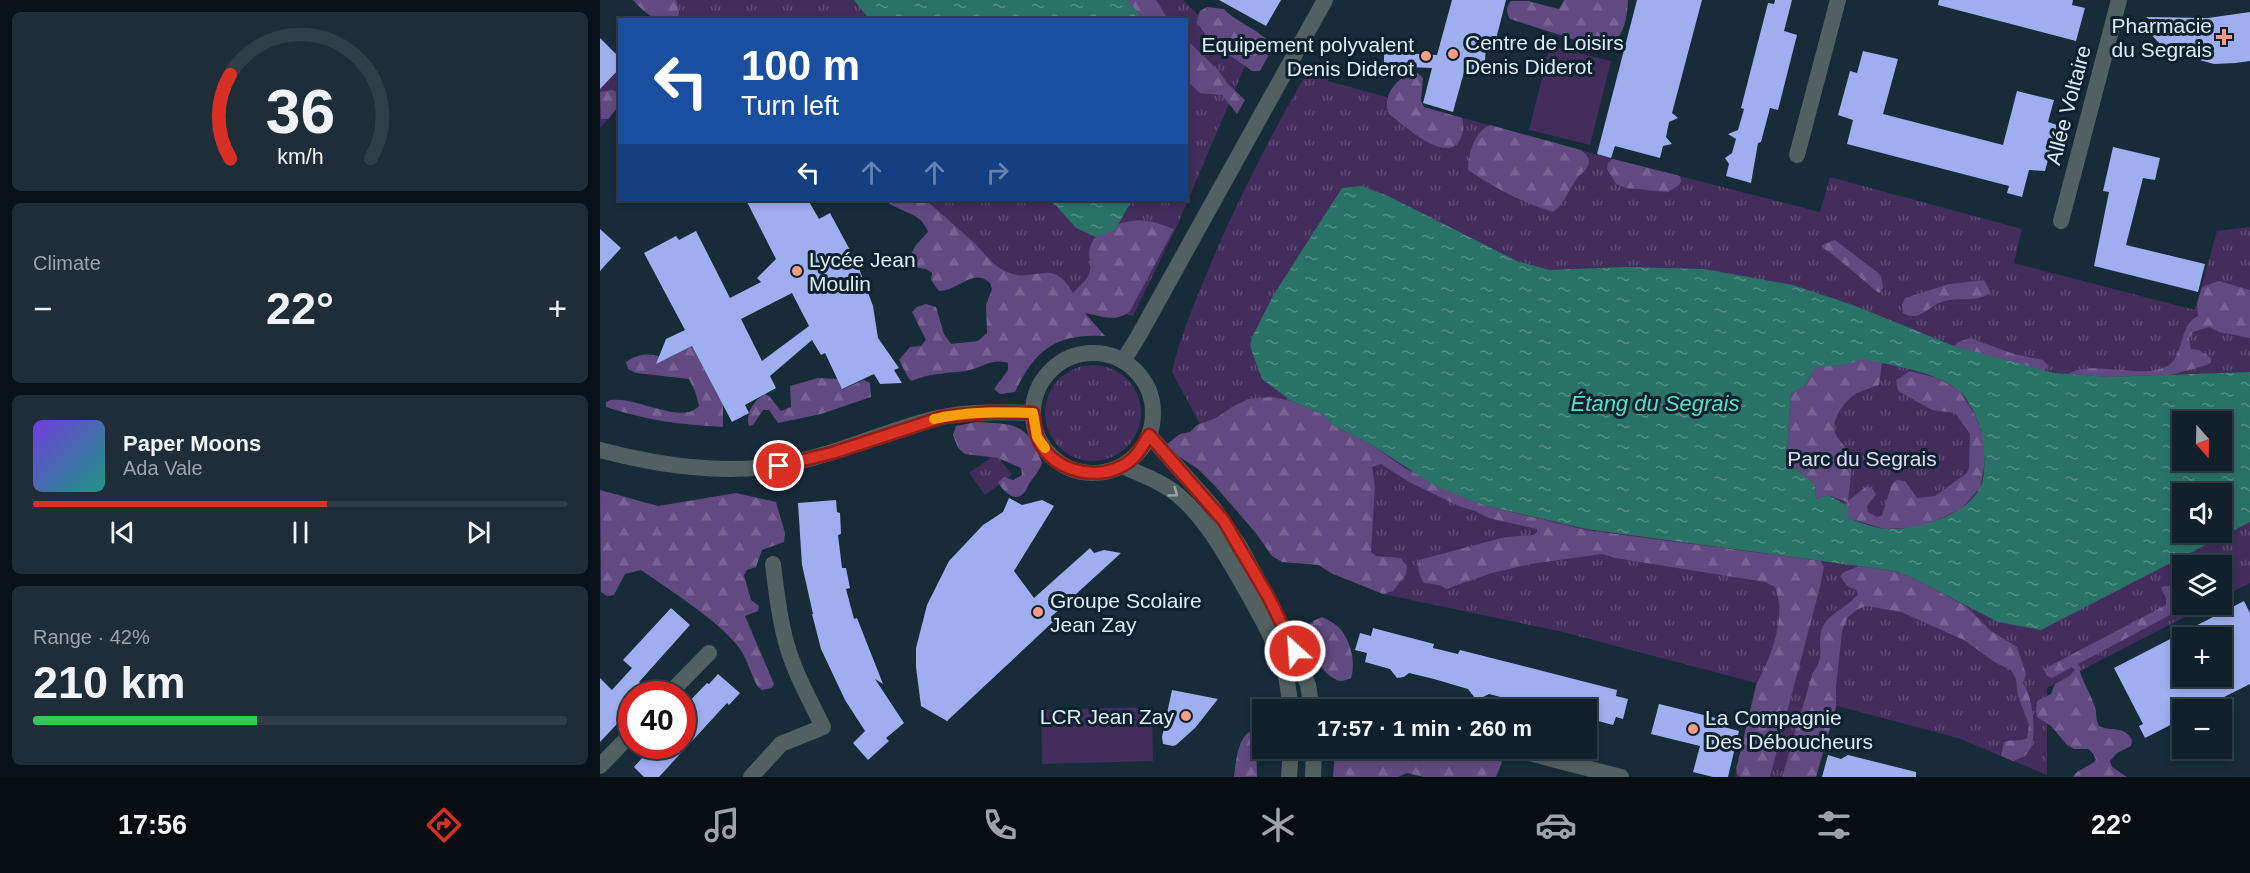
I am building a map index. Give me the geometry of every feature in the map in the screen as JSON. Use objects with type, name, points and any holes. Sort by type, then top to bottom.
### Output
[{"type":"street","points":[[1123,361],[1325,0]]},
{"type":"street","points":[[1797,155],[1838,0]]},
{"type":"street","name":"Allée Voltaire","points":[[2061,221],[2119,0]]},
{"type":"street","points":[[1083,354],[1103,354],[1123,361],[1139,375],[1150,393],[1154,414],[1149,435],[1138,453],[1122,466],[1098,474],[1074,471],[1052,458],[1037,437],[1033,413],[1036,392],[1047,374],[1063,361],[1083,354]]},
{"type":"street","points":[[600,450],[624,457],[681,466],[753,468],[779,466],[832,453],[943,417],[992,412],[1033,413]]},
{"type":"street","points":[[1149,435],[1212,506],[1240,547],[1295,651],[1308,685],[1310,699]]},
{"type":"street","points":[[1122,466],[1156,480],[1177,494],[1209,529],[1228,558],[1277,648],[1285,672],[1290,699]]},
{"type":"street","points":[[751,777],[782,744],[823,727],[802,686],[786,644],[778,606],[774,564]]},
{"type":"street","points":[[682,681],[709,653]]},
{"type":"street","points":[[600,766],[618,747]]},
{"type":"street","points":[[1289,777],[1290,759]]},
{"type":"street","points":[[1313,777],[1314,759]]},
{"type":"street","points":[[1552,759],[1621,777]]},
{"type":"green space","points":[[633,0],[676,0],[679,11],[676,18],[656,18],[642,10]]},
{"type":"green space","points":[[656,0],[1183,0],[1213,29],[1250,54],[1188,200],[1188,18],[656,18]]},
{"type":"green space","points":[[1127,0],[1156,0],[1167,18],[1142,18]]},
{"type":"green space","points":[[1564,0],[1628,0],[1621,33],[1611,43],[1594,46],[1510,19],[1508,14],[1507,8],[1511,1],[1528,1],[1559,9]]},
{"type":"green space","points":[[1207,7],[1224,9],[1256,31],[1273,47],[1260,71],[1252,71],[1203,32],[1198,18],[1200,11]]},
{"type":"green space","points":[[1188,41],[1245,100],[1237,114],[1222,95],[1200,93],[1188,82]]},
{"type":"green space","points":[[1550,46],[1611,61],[1590,145],[1529,130]]},
{"type":"green space","points":[[618,69],[618,108],[600,128],[600,89]]},
{"type":"green space","points":[[1411,73],[1418,73],[1423,78],[1421,101],[1424,107],[1462,118],[1462,135],[1454,147],[1435,146],[1414,134],[1389,114],[1387,101],[1391,89]]},
{"type":"green space","name":"Parc du Segrais","points":[[1306,74],[1331,75],[1328,81],[1613,159],[1820,212],[1830,177],[2022,229],[2014,263],[2195,310],[2217,231],[2250,227],[2250,583],[2232,592],[2232,555],[2172,555],[2172,615],[2189,615],[2047,688],[2047,775],[1958,738],[1837,706],[1816,777],[1735,777],[1756,683],[1563,632],[1383,594],[1331,573],[1284,544],[1202,428],[1172,372],[1181,338],[1213,258],[1264,151]]},
{"type":"green space","points":[[612,90],[618,93],[618,106],[608,119],[601,119],[600,92]]},
{"type":"green space","points":[[1490,125],[1581,150],[1586,155],[1589,161],[1588,166],[1575,181],[1561,205],[1553,212],[1509,194],[1468,170],[1473,143],[1480,132]]},
{"type":"green space","points":[[1613,159],[1680,176],[1681,181],[1668,192],[1626,188],[1616,184],[1607,169],[1608,163]]},
{"type":"green space","points":[[886,201],[927,201],[1000,268],[1015,275],[1049,273],[1057,275],[1065,281],[1073,293],[1089,273],[1089,250],[1097,236],[1112,230],[1118,224],[1140,220],[1174,229],[1130,311],[1114,318],[1085,313],[1105,336],[1074,337],[1050,347],[1031,365],[1015,392],[1000,394],[994,389],[1008,370],[1008,363],[1003,362],[993,362],[970,370],[926,376],[912,381],[909,379],[899,360],[910,347],[921,346],[926,340],[912,312],[917,307],[926,304],[936,307],[944,334],[951,344],[978,341],[987,333],[986,305],[992,289],[990,283],[984,279],[972,278],[953,288],[939,291],[931,280],[932,273],[926,269],[912,267],[908,259],[916,245],[928,232],[925,225],[915,216]]},
{"type":"green space","points":[[918,201],[1188,201],[1133,316],[1095,307],[1037,302]]},
{"type":"green space","points":[[1835,240],[1881,276],[1883,288],[1879,293],[1822,248],[1822,245]]},
{"type":"green space","points":[[1984,280],[1989,294],[1983,297],[1942,302],[1914,316],[1903,313],[1902,305],[1905,298],[1949,284]]},
{"type":"green space","points":[[2219,281],[2250,290],[2250,338],[2219,332],[2209,327],[2193,332],[2189,338],[2191,349],[2199,350],[2211,358],[2211,362],[2207,365],[2170,375],[2110,377],[2068,374],[2088,368],[2149,371],[2169,365],[2175,359],[2186,328],[2198,316],[2197,303],[2202,287]]},
{"type":"green space","points":[[1970,338],[2014,354],[2043,360],[2047,364],[2046,369],[2043,371],[1954,346]]},
{"type":"green space","points":[[692,346],[723,404],[723,427],[664,421],[606,407],[606,402],[615,400],[680,413],[691,411],[699,406],[689,379],[636,373],[628,369],[626,362],[645,354],[666,359]]},
{"type":"green space","points":[[1862,358],[1882,363],[1879,385],[1857,393],[1848,400],[1840,410],[1834,427],[1836,435],[1847,450],[1851,464],[1848,501],[1867,486],[1873,489],[1876,495],[1867,506],[1868,512],[1877,517],[1882,515],[1892,484],[1897,480],[1905,481],[1917,498],[1935,496],[1967,473],[1970,434],[1955,413],[1932,410],[1898,391],[1896,380],[1910,371],[1937,378],[1959,390],[1975,415],[1984,438],[1984,467],[1980,488],[1961,509],[1922,527],[1885,529],[1848,518],[1847,502],[1828,495],[1816,499],[1815,484],[1793,467],[1787,450],[1791,393],[1805,386],[1815,366],[1844,365]]},
{"type":"green space","points":[[1093,365],[1111,369],[1127,379],[1137,395],[1141,413],[1137,431],[1127,447],[1111,457],[1093,461],[1075,457],[1059,447],[1049,431],[1045,413],[1049,395],[1059,379],[1075,369]]},
{"type":"green space","points":[[818,378],[838,379],[843,389],[864,380],[870,383],[871,397],[821,414],[778,423],[769,410],[763,410],[753,425],[749,426],[749,412],[765,394],[781,411],[791,407],[790,386]]},
{"type":"green space","points":[[1272,397],[1291,401],[1324,415],[1333,425],[1372,445],[1406,469],[1487,506],[1586,530],[1821,561],[1824,567],[1820,587],[1770,777],[1740,777],[1736,769],[1757,683],[1776,636],[1779,610],[1775,587],[1765,582],[1602,554],[1530,564],[1492,573],[1446,589],[1423,582],[1418,566],[1419,560],[1505,537],[1533,535],[1537,529],[1488,518],[1461,507],[1409,482],[1381,464],[1372,467],[1375,487],[1371,552],[1376,556],[1401,558],[1407,566],[1406,574],[1393,591],[1383,594],[1331,573],[1319,565],[1282,562],[1272,556],[1255,532],[1216,487],[1198,469],[1172,452],[1167,444],[1180,434],[1190,432],[1197,425],[1216,418],[1248,399]]},
{"type":"green space","points":[[976,422],[1000,423],[1018,428],[1025,433],[1037,450],[1042,463],[1025,492],[1020,496],[1009,495],[998,482],[1004,477],[1013,480],[1022,475],[1021,468],[998,458],[965,454],[958,448],[953,435],[956,426]]},
{"type":"green space","points":[[996,454],[1012,475],[985,495],[969,473]]},
{"type":"green space","points":[[600,490],[658,506],[736,493],[776,502],[785,533],[784,542],[762,550],[756,567],[747,570],[744,575],[751,600],[759,606],[758,611],[745,616],[774,684],[772,688],[762,690],[758,687],[740,649],[721,628],[641,570],[625,574],[614,595],[607,596],[601,592]]},
{"type":"green space","points":[[1859,566],[1894,571],[1917,580],[1966,606],[1991,631],[2017,647],[2026,674],[2023,683],[2031,702],[2033,718],[2033,742],[2025,756],[2013,761],[2001,756],[2004,742],[2027,738],[2029,725],[2018,696],[2016,679],[2011,670],[1996,663],[1964,640],[1901,612],[1867,606],[1858,609],[1848,617],[1842,631],[1836,706],[1816,777],[1782,777],[1813,672],[1819,660],[1823,626],[1830,617],[1858,594],[1856,590],[1847,586],[1840,576]]},
{"type":"green space","points":[[2170,586],[2172,589],[2172,614],[2078,664],[2095,707],[2099,726],[2125,732],[2132,740],[2131,746],[2117,753],[2110,761],[2112,767],[2127,777],[2073,777],[2096,760],[2093,753],[2088,749],[2074,749],[2067,745],[2051,726],[2037,717],[2036,711],[2037,701],[2051,694],[2055,684],[2075,670],[2072,667],[2052,678],[2047,676],[2044,669],[2166,605],[2166,598],[2161,588]]},
{"type":"green space","points":[[1322,617],[1338,627],[1348,641],[1353,660],[1351,678],[1337,680],[1324,671],[1309,647],[1307,630],[1311,623]]},
{"type":"green space","points":[[1152,707],[1153,761],[1042,764],[1041,710]]},
{"type":"green space","points":[[1252,732],[1252,759],[1257,759],[1257,777],[1234,777],[1240,745],[1246,734]]},
{"type":"green space","points":[[1334,759],[1499,759],[1502,762],[1496,777],[1423,777],[1407,773],[1398,777],[1333,777]]},
{"type":"water","points":[[854,0],[1127,0],[1142,18],[868,18]]},
{"type":"water","name":"Étang du Segrais","points":[[1362,186],[1386,195],[1519,262],[1550,270],[1626,267],[1704,269],[1793,285],[1853,305],[1954,346],[2054,373],[2110,377],[2250,372],[2250,522],[2232,531],[2232,483],[2172,483],[2172,543],[2209,543],[2186,555],[2172,555],[2172,562],[2041,630],[1998,622],[1895,571],[1586,529],[1487,506],[1437,487],[1372,445],[1333,425],[1324,415],[1291,401],[1262,379],[1250,346],[1252,337],[1274,294],[1342,188]],"holes":[[[1862,359],[1925,373],[1948,383],[1968,401],[1982,433],[1983,479],[1973,498],[1952,514],[1913,527],[1900,529],[1873,527],[1848,518],[1848,506],[1828,495],[1816,499],[1815,484],[1793,467],[1787,450],[1791,393],[1805,386],[1815,367],[1844,365]]]},
{"type":"water","points":[[1052,201],[1131,201],[1115,230],[1096,237],[1076,228]]},
{"type":"building","points":[[1219,0],[1281,0],[1266,26]]},
{"type":"building","name":"Equipement polyvalent Denis Diderot","points":[[1452,0],[1506,0],[1494,47],[1486,46],[1484,74],[1464,72],[1453,112],[1423,103],[1432,68],[1384,66],[1384,52],[1437,55]]},
{"type":"building","points":[[1637,0],[1702,0],[1672,113],[1678,118],[1669,122],[1666,137],[1672,144],[1663,146],[1660,158],[1615,146],[1611,158],[1597,154]]},
{"type":"building","points":[[1775,0],[1792,0],[1784,31],[1797,35],[1778,110],[1770,108],[1761,142],[1758,143],[1751,183],[1726,176],[1729,164],[1725,158],[1732,153],[1736,139],[1728,134],[1738,130],[1744,109],[1741,108],[1768,3],[1774,4]]},
{"type":"building","points":[[1939,0],[2073,0],[2072,5],[2085,8],[2076,41],[1938,5]]},
{"type":"building","points":[[2250,12],[2250,61],[2235,63],[2214,64],[2174,53],[2162,46],[2140,23],[2167,31],[2146,17],[2208,18]]},
{"type":"building","points":[[600,38],[618,56],[618,70],[600,89]]},
{"type":"building","points":[[1863,51],[1898,59],[1883,114],[2003,145],[2017,91],[2054,100],[2048,122],[2057,125],[2045,171],[2029,170],[2022,197],[2007,193],[2009,186],[1847,144],[1853,120],[1838,115],[1850,71],[1857,73]]},
{"type":"building","points":[[2113,147],[2160,158],[2155,180],[2143,178],[2126,245],[2205,264],[2198,292],[2094,266],[2109,192],[2103,191]]},
{"type":"building","points":[[747,201],[809,201],[819,219],[830,213],[857,263],[873,306],[878,338],[899,368],[894,370],[902,383],[880,384],[874,374],[842,389],[825,353],[821,355],[812,340],[770,376],[776,388],[745,405],[749,413],[732,422],[692,346],[656,364],[666,339],[685,330],[644,253],[676,236],[679,240],[696,231],[730,298],[761,282],[757,278],[776,259]],"holes":[[[792,293],[809,326],[762,361],[741,319]]]},
{"type":"building","points":[[600,229],[621,248],[600,271]]},
{"type":"building","points":[[1009,498],[1022,505],[1042,500],[1054,506],[1014,571],[1034,598],[1090,548],[1094,553],[1104,550],[1121,553],[1051,617],[1054,621],[947,721],[921,706],[916,648],[927,605],[949,561],[983,525],[1003,512]]},
{"type":"building","points":[[836,500],[837,512],[840,513],[841,534],[838,535],[842,568],[846,568],[850,588],[846,589],[854,619],[857,618],[883,684],[875,679],[904,723],[886,738],[889,741],[868,760],[853,743],[865,731],[845,700],[821,649],[802,565],[798,503]]},
{"type":"building","points":[[2244,601],[2250,613],[2250,684],[2224,697],[2226,699],[2172,699],[2172,724],[2145,738],[2139,726],[2143,724],[2114,668],[2172,638],[2172,687],[2232,687],[2232,627],[2194,627],[2217,615],[2232,615],[2232,607]]},
{"type":"building","points":[[671,608],[690,625],[640,681],[620,681],[632,668],[623,660]]},
{"type":"building","points":[[1373,628],[1434,644],[1433,648],[1458,654],[1460,650],[1617,690],[1616,696],[1628,699],[1623,719],[1616,717],[1613,725],[1597,721],[1597,699],[1509,699],[1489,694],[1479,699],[1474,697],[1468,689],[1434,679],[1409,673],[1397,678],[1390,669],[1365,662],[1367,653],[1355,650],[1360,633],[1371,636]]},
{"type":"building","points":[[718,674],[740,693],[729,705],[727,703],[696,737],[696,694],[707,683],[709,684]]},
{"type":"building","points":[[600,678],[612,690],[618,683],[618,723],[600,742]]},
{"type":"building","name":"LCR Jean Zay","points":[[1172,690],[1218,699],[1195,728],[1173,746],[1163,744],[1162,737]]},
{"type":"building","points":[[1659,704],[1724,720],[1728,728],[1739,731],[1728,777],[1713,777],[1693,772],[1700,746],[1651,734]]},
{"type":"building","points":[[1828,755],[1841,759],[1848,755],[1916,772],[1916,777],[1822,777]]},
{"type":"building","points":[[641,759],[676,759],[659,777],[644,777],[634,767]]},
{"type":"slow traffic","points":[[934,419],[966,413],[1033,413],[1037,437],[1045,448]]},
{"type":"place","name":"Pharmacie du Segrais","points":[[2224,37]]},
{"type":"place","name":"Centre de Loisirs Denis Diderot","points":[[1453,54]]},
{"type":"place","name":"Equipement polyvalent Denis Diderot","points":[[1426,56]]},
{"type":"place","name":"Lycée Jean Moulin","points":[[797,271]]},
{"type":"place","name":"Groupe Scolaire Jean Zay","points":[[1038,612]]},
{"type":"place","name":"LCR Jean Zay","points":[[1186,716]]},
{"type":"place","name":"La Compagnie Des Déboucheurs","points":[[1693,729]]},
{"type":"route","points":[[779,466],[832,453],[920,423],[966,413],[1033,413],[1037,437],[1052,458],[1074,471],[1098,474],[1122,466],[1138,453],[1149,435],[1224,521],[1269,598],[1295,651]]}]
